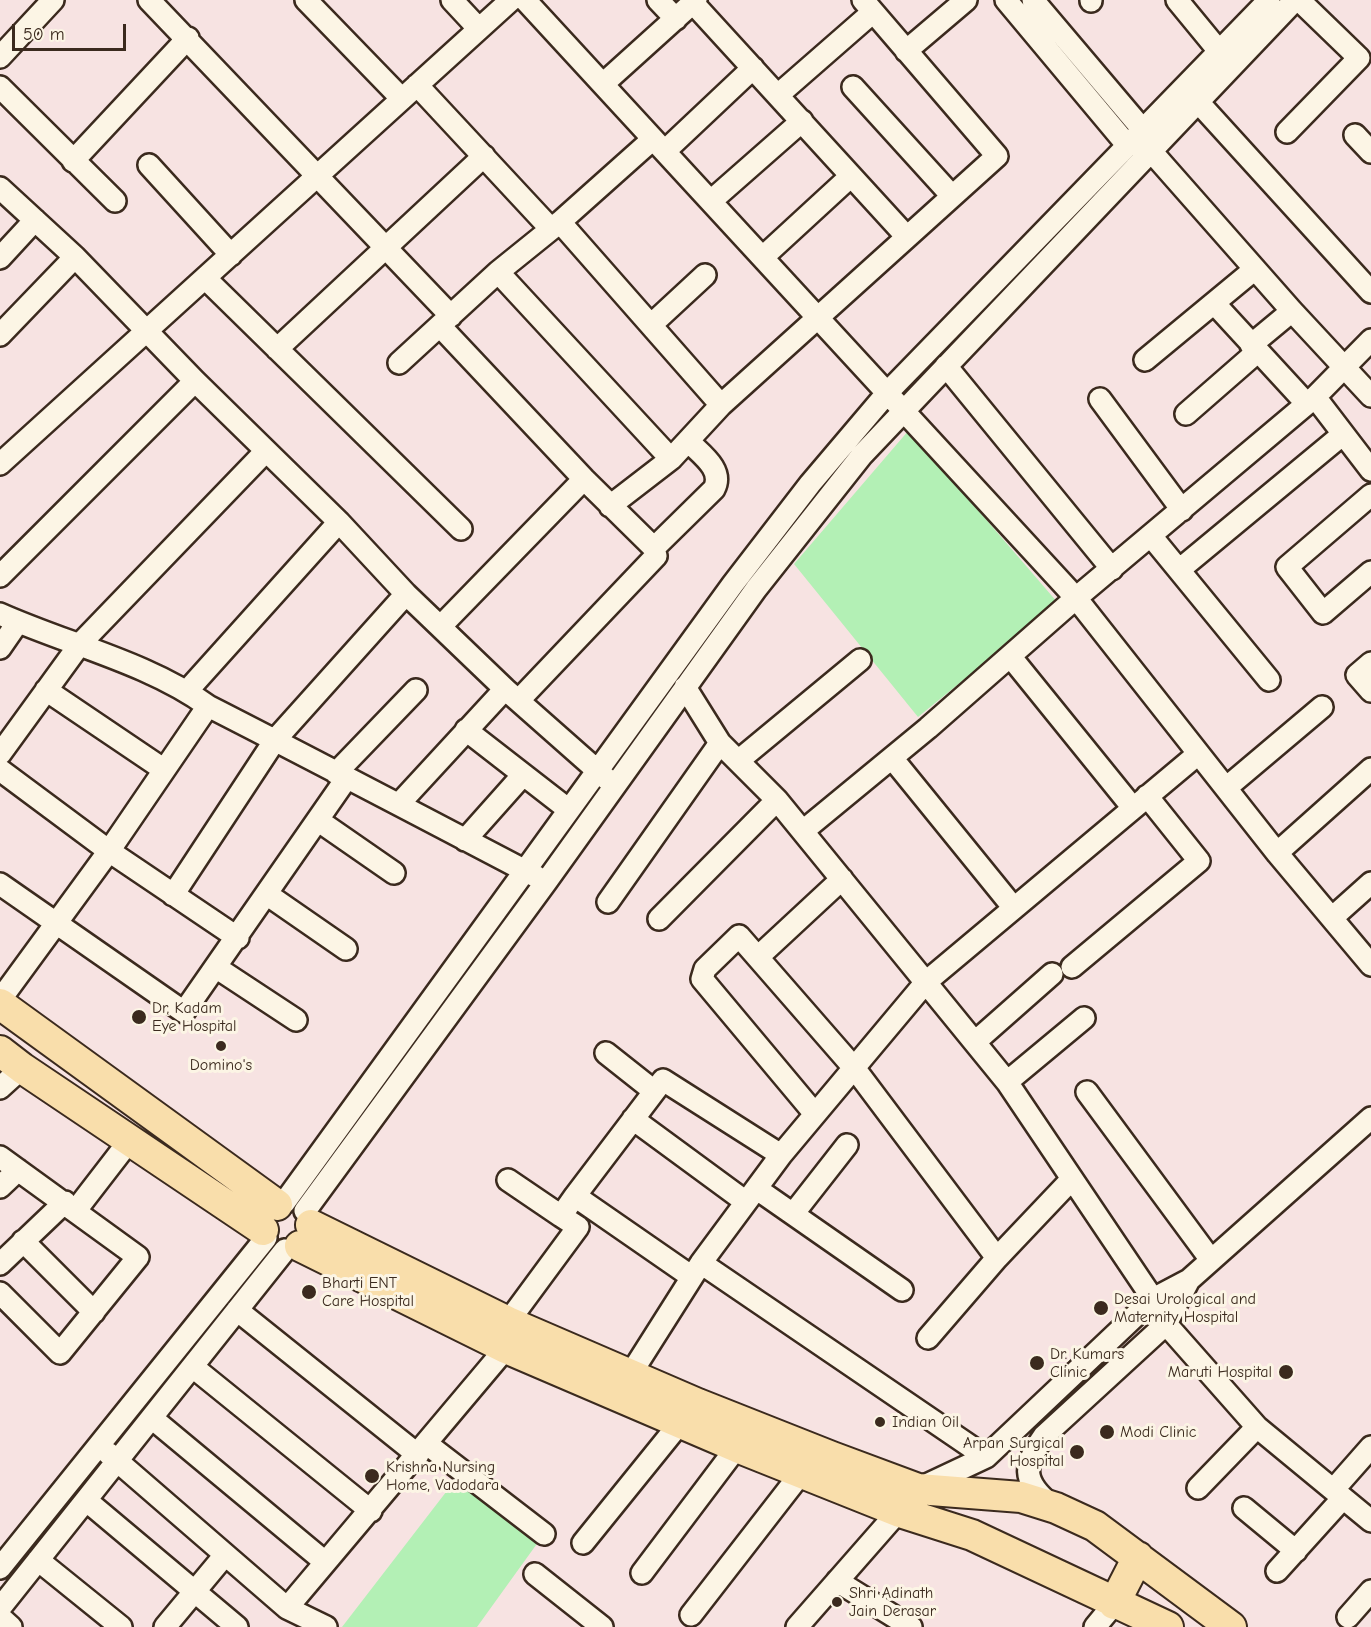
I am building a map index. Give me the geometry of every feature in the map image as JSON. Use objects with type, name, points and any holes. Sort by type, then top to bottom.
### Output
[{"type":"highway","points":[[0,1002],[286,1226]]},
{"type":"highway","points":[[11,1059],[130,1140],[286,1226],[680,1423],[900,1512],[972,1535],[1114,1604],[1168,1627]]},
{"type":"highway","points":[[507,1335],[630,1375],[698,1404],[918,1489],[1021,1497],[1056,1508],[1095,1526],[1231,1627]]},
{"type":"highway","points":[[1114,1604],[1138,1557]]},
{"type":"street","points":[[149,0],[188,38],[385,247],[445,321],[584,479],[654,548],[656,556],[512,695],[466,730],[399,804]]},
{"type":"street","points":[[306,0],[484,156],[556,225],[651,325],[721,405]]},
{"type":"street","points":[[452,0],[478,28]]},
{"type":"street","points":[[0,464],[511,0]]},
{"type":"street","points":[[525,0],[1076,598],[1277,853],[1371,965]]},
{"type":"street","points":[[658,0],[676,19]]},
{"type":"street","points":[[906,51],[966,0]]},
{"type":"street","points":[[1006,0],[1140,141],[1371,396]]},
{"type":"street","points":[[1033,0],[1140,141]]},
{"type":"street","points":[[1177,0],[1226,60]]},
{"type":"street","points":[[0,1568],[98,1445],[286,1226],[546,882],[756,589],[862,455],[946,366],[1140,141],[1199,103],[1226,60],[1269,0]]},
{"type":"street","points":[[0,1608],[153,1419],[237,1310],[286,1226],[525,871],[733,584],[810,484],[888,392],[1140,141],[1226,60],[1297,0],[1359,58],[1287,132]]},
{"type":"street","points":[[4,44],[51,1]]},
{"type":"street","points":[[603,84],[695,1],[906,237]]},
{"type":"street","points":[[610,506],[671,459],[721,405],[996,156],[868,6],[778,95]]},
{"type":"street","points":[[73,161],[188,38]]},
{"type":"street","points":[[399,363],[498,272],[753,68]]},
{"type":"street","points":[[0,87],[115,201]]},
{"type":"street","points":[[853,87],[952,196]]},
{"type":"street","points":[[1199,103],[1371,292]]},
{"type":"street","points":[[711,201],[802,121]]},
{"type":"street","points":[[1354,135],[1371,152]]},
{"type":"street","points":[[277,349],[484,156]]},
{"type":"street","points":[[149,165],[231,255]]},
{"type":"street","points":[[763,257],[851,176]]},
{"type":"street","points":[[0,188],[75,257],[265,452],[339,522],[406,594],[512,695],[615,787]]},
{"type":"street","points":[[0,258],[35,220]]},
{"type":"street","points":[[0,335],[75,257]]},
{"type":"street","points":[[1145,360],[1255,269]]},
{"type":"street","points":[[498,272],[671,459]]},
{"type":"street","points":[[651,325],[705,275]]},
{"type":"street","points":[[205,278],[461,529]]},
{"type":"street","points":[[1214,303],[1254,349],[1311,400],[1371,470]]},
{"type":"street","points":[[1186,414],[1292,311]]},
{"type":"street","points":[[803,831],[892,758],[1076,598],[1311,400],[1371,340]]},
{"type":"street","points":[[946,366],[1112,569]]},
{"type":"street","points":[[0,576],[195,381]]},
{"type":"street","points":[[1100,399],[1182,510]]},
{"type":"street","points":[[1179,570],[1342,435]]},
{"type":"street","points":[[654,548],[714,489],[717,482],[718,475],[713,467],[689,442]]},
{"type":"street","points":[[0,754],[80,644],[265,452]]},
{"type":"street","points":[[441,626],[584,479]]},
{"type":"street","points":[[1371,495],[1287,567],[1323,613],[1371,572]]},
{"type":"street","points":[[187,691],[339,522]]},
{"type":"street","points":[[1151,536],[1269,680]]},
{"type":"street","points":[[173,895],[275,740],[406,594]]},
{"type":"street","points":[[0,648],[9,618],[80,644],[187,691],[208,706],[546,882]]},
{"type":"street","points":[[1010,656],[1140,802],[1199,861],[1072,967]]},
{"type":"street","points":[[738,761],[860,660]]},
{"type":"street","points":[[1371,663],[1357,675],[1371,691]]},
{"type":"street","points":[[685,687],[720,743],[777,800],[1007,1082],[1055,1149],[1071,1180],[1153,1299],[1166,1324],[1257,1427],[1371,1521]]},
{"type":"street","points":[[46,690],[163,769]]},
{"type":"street","points":[[0,884],[184,1012],[319,821],[341,776],[416,690]]},
{"type":"street","points":[[0,1002],[109,851],[208,706]]},
{"type":"street","points":[[1226,788],[1322,707]]},
{"type":"street","points":[[466,730],[522,776],[569,810]]},
{"type":"street","points":[[608,903],[720,743]]},
{"type":"street","points":[[630,1375],[697,1270],[781,1155],[926,982],[1198,754]]},
{"type":"street","points":[[892,758],[1013,907]]},
{"type":"street","points":[[1277,853],[1371,769]]},
{"type":"street","points":[[0,770],[109,851],[238,938]]},
{"type":"street","points":[[465,840],[522,776]]},
{"type":"street","points":[[659,919],[777,800]]},
{"type":"street","points":[[319,821],[394,873]]},
{"type":"street","points":[[758,957],[842,879]]},
{"type":"street","points":[[1333,917],[1370,886]]},
{"type":"street","points":[[268,895],[346,949]]},
{"type":"street","points":[[815,1114],[702,979],[705,969],[739,936],[855,1069],[997,1258]]},
{"type":"street","points":[[217,968],[296,1020]]},
{"type":"street","points":[[975,1042],[1052,974]]},
{"type":"street","points":[[1007,1082],[1084,1018]]},
{"type":"street","points":[[606,1053],[654,1091]]},
{"type":"street","points":[[0,1088],[11,1059]]},
{"type":"street","points":[[561,1216],[663,1080],[781,1155]]},
{"type":"street","points":[[1087,1092],[1211,1260]]},
{"type":"street","points":[[797,1627],[918,1489],[986,1456],[1153,1299],[1190,1280],[1371,1118]]},
{"type":"street","points":[[633,1119],[751,1196],[793,1214],[902,1290]]},
{"type":"street","points":[[0,1264],[23,1241],[70,1206],[130,1140]]},
{"type":"street","points":[[793,1214],[847,1145]]},
{"type":"street","points":[[0,1157],[138,1257],[60,1353],[0,1293]]},
{"type":"street","points":[[0,1187],[18,1170]]},
{"type":"street","points":[[287,1608],[423,1450],[507,1335],[578,1227],[508,1180]]},
{"type":"street","points":[[928,1338],[997,1258],[1071,1180]]},
{"type":"street","points":[[575,1196],[697,1270],[986,1456]]},
{"type":"street","points":[[23,1241],[94,1312]]},
{"type":"street","points":[[1056,1508],[1034,1489],[1028,1479],[1028,1468],[1034,1450],[1044,1436],[1166,1324],[1190,1280]]},
{"type":"street","points":[[237,1310],[423,1450],[544,1534]]},
{"type":"street","points":[[193,1367],[370,1510]]},
{"type":"street","points":[[153,1419],[325,1562]]},
{"type":"street","points":[[583,1543],[680,1423]]},
{"type":"street","points":[[1198,1488],[1257,1427]]},
{"type":"street","points":[[98,1445],[287,1608],[326,1627]]},
{"type":"street","points":[[642,1573],[737,1447]]},
{"type":"street","points":[[1277,1571],[1296,1551],[1371,1448]]},
{"type":"street","points":[[691,1615],[802,1472]]},
{"type":"street","points":[[87,1501],[237,1627]]},
{"type":"street","points":[[1244,1508],[1296,1551]]},
{"type":"street","points":[[165,1627],[225,1554]]},
{"type":"street","points":[[38,1560],[121,1627]]},
{"type":"street","points":[[535,1574],[602,1627]]},
{"type":"street","points":[[837,1581],[911,1627]]},
{"type":"street","points":[[1348,1617],[1371,1591]]},
{"type":"street","points":[[1095,1627],[1114,1604]]},
{"type":"street","points":[[0,1617],[11,1627]]},
{"type":"green space","points":[[909,430],[1058,603],[918,717],[794,564]]},
{"type":"green space","points":[[463,1470],[544,1534],[477,1627],[342,1627]]},
{"type":"place","name":"Dr. Kadam Eye Hospital","points":[[139,1017]]},
{"type":"place","name":"Domino's","points":[[221,1046]]},
{"type":"place","name":"Bharti ENT Care Hospital","points":[[309,1292]]},
{"type":"place","name":"Desai Urological and Maternity Hospital","points":[[1101,1308]]},
{"type":"place","name":"Dr. Kumars Clinic","points":[[1037,1363]]},
{"type":"place","name":"Maruti Hospital","points":[[1286,1372]]},
{"type":"place","name":"Indian Oil","points":[[880,1422]]},
{"type":"place","name":"Modi Clinic","points":[[1107,1432]]},
{"type":"place","name":"Arpan Surgical Hospital","points":[[1077,1452]]},
{"type":"place","name":"Krishna Nursing Home, Vadodara","points":[[372,1476]]},
{"type":"place","name":"Shri Adinath Jain Derasar","points":[[837,1602]]}]
